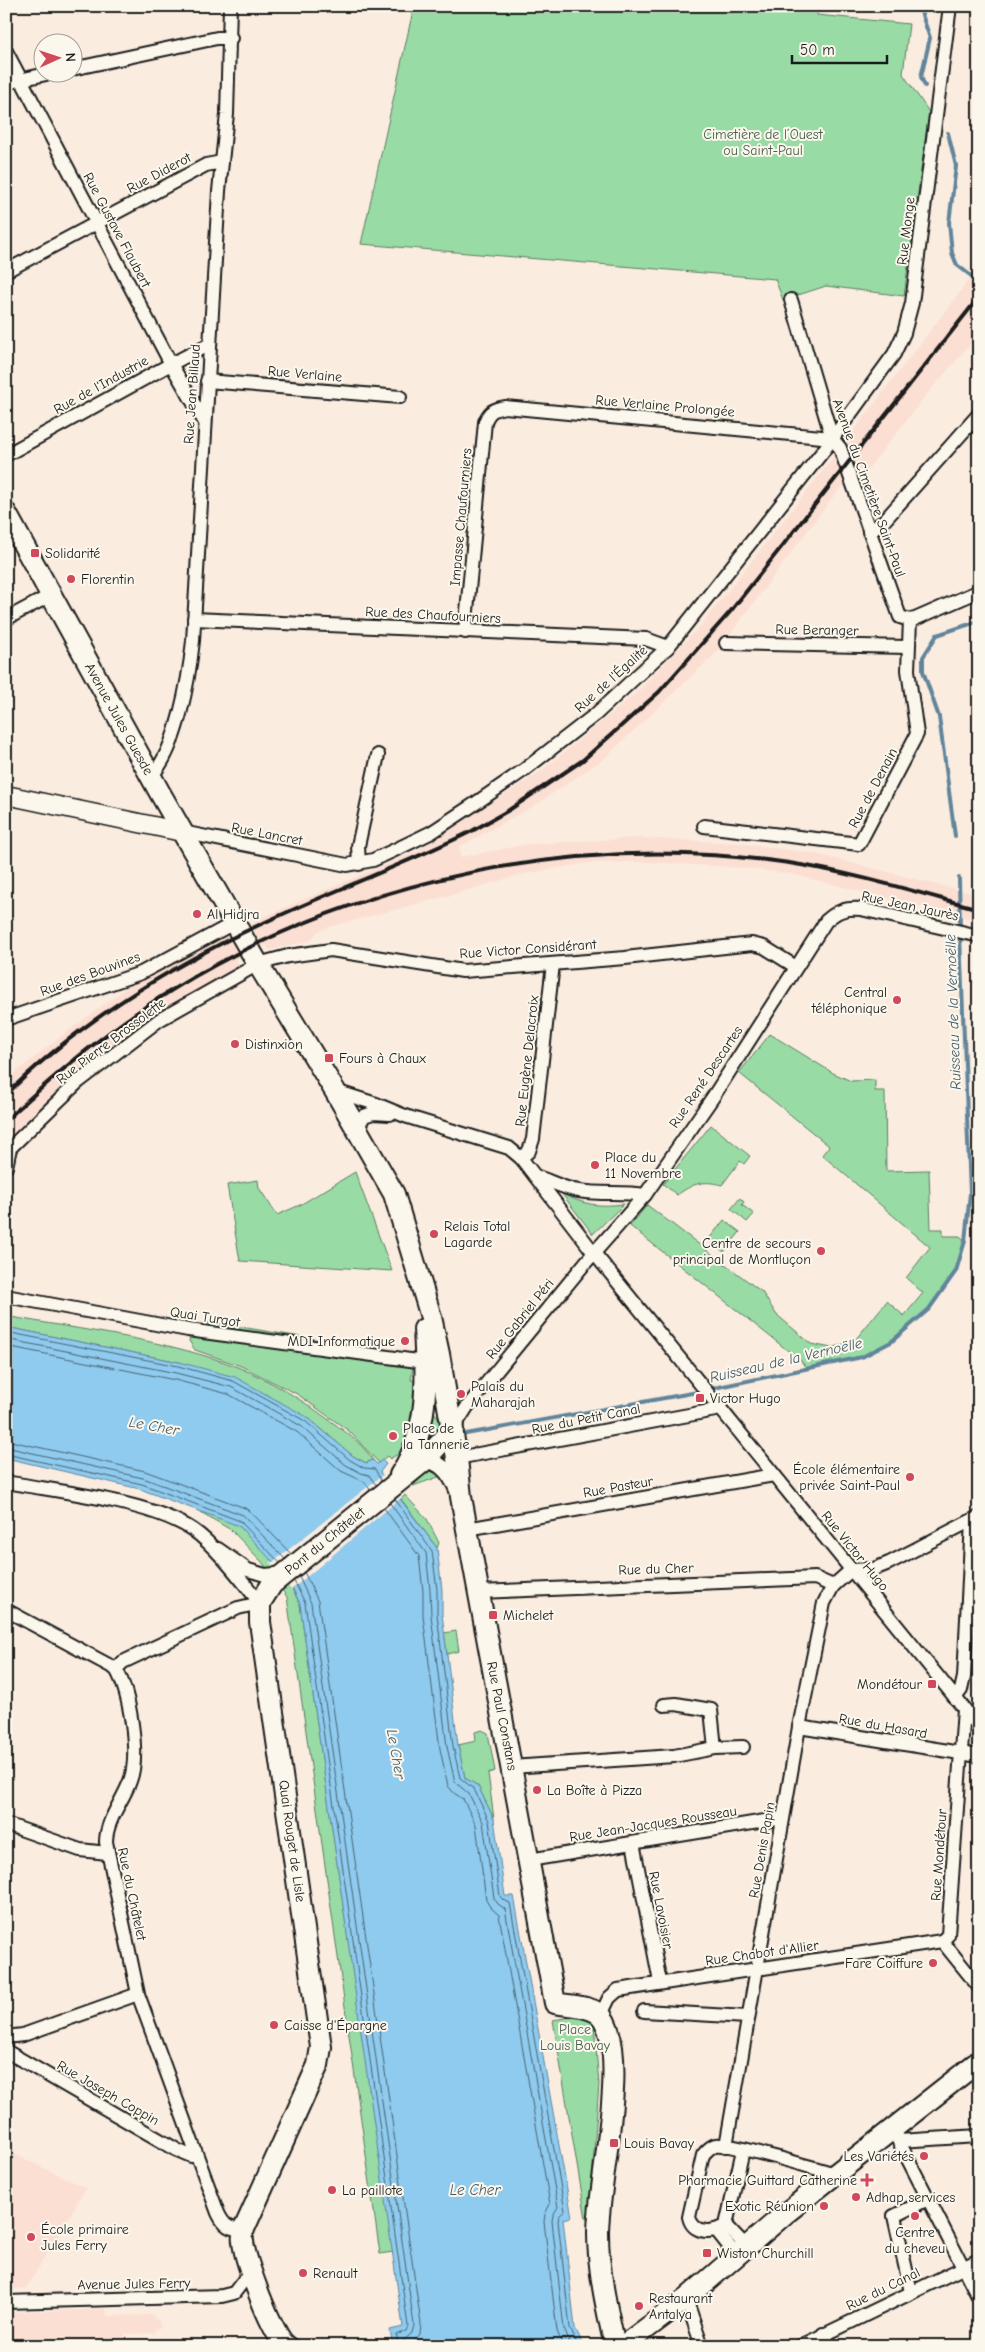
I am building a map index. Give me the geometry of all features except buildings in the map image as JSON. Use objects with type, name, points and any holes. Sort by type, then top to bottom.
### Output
[{"type":"main road","name":"Avenue Jules Guesde","points":[[6,513],[182,832],[394,1194],[420,1282]]},
{"type":"main road","points":[[6,795],[182,832]]},
{"type":"main road","points":[[420,1282],[425,1353],[425,1386],[420,1433],[413,1470],[458,1458]]},
{"type":"main road","name":"Rue Paul Constans","points":[[420,1282],[457,1407],[452,1429],[458,1458],[461,1496],[555,2003],[593,2010],[601,2015]]},
{"type":"main road","name":"Pont du Châtelet","points":[[260,1603],[274,1577],[413,1470],[452,1429]]},
{"type":"main road","name":"Quai Rouget de Lisle","points":[[260,1603],[260,1622],[321,2047],[318,2065],[244,2229],[243,2241],[251,2271],[277,2334],[284,2345]]},
{"type":"main road","points":[[601,2015],[608,2029],[613,2089],[600,2195],[598,2234],[614,2346]]},
{"type":"main road","points":[[622,2346],[686,2299],[786,2213],[836,2174],[896,2136],[979,2061]]},
{"type":"main road","points":[[622,2346],[637,2326],[759,2228],[786,2213]]},
{"type":"street","name":"Rue Jean Billaud","points":[[151,776],[160,768],[167,754],[189,674],[194,619],[204,421],[227,114],[231,38],[230,6]]},
{"type":"street","name":"Rue Monge","points":[[832,438],[894,354],[904,333],[912,303],[950,6]]},
{"type":"street","points":[[82,67],[217,38],[231,38]]},
{"type":"street","name":"Rue Gustave Flaubert","points":[[6,51],[171,364],[204,421]]},
{"type":"street","points":[[6,83],[32,77]]},
{"type":"street","name":"Rue Diderot","points":[[6,271],[206,166],[222,162]]},
{"type":"street","name":"Avenue du Cimetière Saint-Paul","points":[[791,300],[832,438],[840,448],[897,612],[900,617],[910,620]]},
{"type":"street","name":"Rue de l'Industrie","points":[[6,454],[210,344]]},
{"type":"street","name":"Rue Verlaine","points":[[207,381],[400,397]]},
{"type":"street","name":"Rue Verlaine Prolongée","points":[[495,409],[505,407],[832,438]]},
{"type":"street","name":"Impasse Chaufourniers","points":[[465,632],[485,422],[488,414],[495,409]]},
{"type":"street","points":[[869,532],[883,522],[979,414]]},
{"type":"street","name":"Rue de l'Égalité","points":[[353,864],[373,860],[432,832],[524,770],[596,714],[668,647],[832,438]]},
{"type":"street","points":[[910,620],[979,591]]},
{"type":"street","points":[[6,619],[51,595]]},
{"type":"street","name":"Rue des Chaufourniers","points":[[194,619],[646,639],[668,647]]},
{"type":"street","name":"Rue de Denain","points":[[704,826],[859,844],[917,734],[908,670],[910,620]]},
{"type":"street","name":"Rue Beranger","points":[[726,643],[908,647]]},
{"type":"street","points":[[353,864],[378,755]]},
{"type":"street","name":"Rue Lancret","points":[[182,832],[353,864]]},
{"type":"street","name":"Rue Jean Jaurès","points":[[836,912],[847,908],[861,909],[979,936]]},
{"type":"street","name":"Rue René Descartes","points":[[594,1253],[645,1195],[713,1097],[826,921],[836,912]]},
{"type":"street","name":"Rue des Bouvines","points":[[6,1019],[141,973],[234,923]]},
{"type":"street","name":"Rue Victor Considérant","points":[[258,964],[288,956],[331,950],[463,970],[553,964],[752,944],[764,947],[796,968]]},
{"type":"street","name":"Rue Pierre Brossolette","points":[[6,1167],[10,1148],[77,1083],[160,1020],[258,964]]},
{"type":"street","name":"Rue Eugène Delacroix","points":[[521,1158],[529,1151],[533,1139],[553,964]]},
{"type":"street","points":[[335,1091],[376,1104],[405,1116],[509,1148],[521,1158],[594,1253]]},
{"type":"street","points":[[359,1134],[362,1118],[373,1113],[405,1116]]},
{"type":"street","points":[[535,1176],[578,1191],[610,1194],[628,1192],[645,1195]]},
{"type":"street","name":"Rue Victor Hugo","points":[[594,1253],[979,1727]]},
{"type":"street","name":"Rue Gabriel Péri","points":[[457,1407],[594,1253]]},
{"type":"street","name":"Quai Turgot","points":[[6,1296],[188,1330],[400,1358],[425,1353]]},
{"type":"street","points":[[425,1353],[430,1355],[433,1390],[436,1398],[457,1407]]},
{"type":"street","points":[[400,1358],[412,1367],[425,1386]]},
{"type":"street","name":"Rue du Petit Canal","points":[[458,1458],[721,1409]]},
{"type":"street","points":[[413,1470],[443,1466],[452,1478],[461,1496]]},
{"type":"street","name":"Rue Pasteur","points":[[467,1529],[774,1475]]},
{"type":"street","points":[[6,1482],[150,1510],[194,1531],[209,1544],[260,1603],[238,1608],[123,1662],[116,1669],[6,1610]]},
{"type":"street","points":[[851,1570],[874,1569],[889,1564],[976,1518]]},
{"type":"street","points":[[955,1698],[961,1690],[964,1677],[976,1518]]},
{"type":"street","points":[[209,1544],[228,1554],[248,1570],[274,1577]]},
{"type":"street","name":"Rue Denis Papin","points":[[726,2146],[747,2017],[824,1603],[833,1586],[851,1570]]},
{"type":"street","name":"Rue du Cher","points":[[479,1592],[815,1578],[833,1586]]},
{"type":"street","name":"Rue du Châtelet","points":[[116,1669],[124,1682],[128,1701],[134,1755],[130,1782],[108,1827],[106,1835],[107,1853],[138,1994],[222,2223],[236,2230],[244,2229]]},
{"type":"street","points":[[664,1705],[676,1704],[711,1710],[715,1748]]},
{"type":"street","name":"Rue Mondétour","points":[[942,1941],[948,1936],[964,1709]]},
{"type":"street","name":"Rue du Hasard","points":[[800,1727],[961,1755],[979,1756]]},
{"type":"street","points":[[511,1767],[674,1756],[715,1748],[743,1746]]},
{"type":"street","name":"Rue Jean-Jacques Rousseau","points":[[529,1860],[783,1818]]},
{"type":"street","points":[[6,1824],[80,1850],[107,1853]]},
{"type":"street","name":"Rue Lavoisier","points":[[634,1843],[660,1982]]},
{"type":"street","points":[[942,1941],[979,1987]]},
{"type":"street","name":"Rue Chabot d'Allier","points":[[601,2015],[609,1998],[618,1990],[660,1982],[942,1941]]},
{"type":"street","points":[[6,2038],[23,2035],[138,1994]]},
{"type":"street","points":[[644,2011],[747,2017]]},
{"type":"street","name":"Rue Joseph Coppin","points":[[6,2051],[177,2150],[191,2156],[196,2155]]},
{"type":"street","points":[[979,2136],[896,2136],[979,2298]]},
{"type":"street","points":[[721,2228],[706,2231],[696,2228],[690,2223],[689,2217],[703,2155],[708,2149],[716,2145],[836,2174]]},
{"type":"street","points":[[721,2228],[742,2150]]},
{"type":"street","points":[[911,2292],[894,2216],[928,2199]]},
{"type":"street","points":[[721,2228],[737,2246]]},
{"type":"street","name":"Rue du Canal","points":[[801,2346],[979,2260]]},
{"type":"street","points":[[234,2293],[251,2271]]},
{"type":"street","points":[[234,2293],[242,2293],[265,2306]]},
{"type":"street","name":"Avenue Jules Ferry","points":[[6,2302],[206,2297],[234,2293]]},
{"type":"street","points":[[686,2299],[702,2346]]},
{"type":"street","points":[[823,2334],[831,2346]]},
{"type":"shaded area","points":[[979,267],[979,334],[927,394],[861,478],[855,473],[832,498],[717,652],[605,758],[534,806],[459,847],[461,857],[529,844],[640,838],[738,843],[812,853],[979,895],[979,921],[795,875],[746,868],[646,862],[587,863],[523,874],[329,927],[317,932],[310,941],[269,950],[266,945],[236,960],[239,966],[155,1018],[83,1069],[6,1139],[6,1080],[133,983],[223,936],[224,938],[255,923],[254,921],[418,850],[540,772],[635,694],[701,625],[832,459]]},
{"type":"shaded area","name":"École primaire Jules Ferry","points":[[6,2150],[86,2188],[26,2289],[6,2287]]},
{"type":"shaded area","points":[[106,2309],[107,2316],[154,2315],[154,2318],[159,2321],[160,2327],[155,2330],[155,2333],[125,2334],[126,2346],[6,2346],[6,2312]]},
{"type":"green space","name":"Cimetière de l’Ouest ou Saint-Paul","points":[[414,6],[818,6],[817,15],[909,24],[903,74],[929,112],[904,296],[826,286],[783,300],[775,279],[361,244]]},
{"type":"green space","points":[[770,1034],[833,1073],[851,1081],[875,1080],[875,1091],[885,1091],[886,1171],[929,1170],[931,1229],[943,1229],[943,1236],[960,1236],[965,1241],[956,1271],[929,1309],[891,1342],[862,1357],[806,1368],[801,1361],[630,1226],[647,1205],[762,1292],[776,1314],[811,1344],[832,1348],[855,1340],[887,1301],[904,1316],[923,1293],[906,1278],[930,1247],[822,1155],[829,1146],[739,1073]]},
{"type":"green space","points":[[711,1125],[750,1156],[744,1164],[740,1161],[722,1185],[699,1184],[677,1195],[663,1184]]},
{"type":"green space","points":[[355,1172],[392,1271],[240,1261],[227,1185],[258,1180],[259,1188],[277,1215],[300,1205]]},
{"type":"green space","points":[[562,1194],[578,1201],[592,1204],[624,1204],[593,1234]]},
{"type":"green space","points":[[740,1198],[744,1202],[742,1205],[754,1214],[747,1222],[731,1209]]},
{"type":"green space","points":[[724,1220],[740,1232],[724,1252],[708,1240]]},
{"type":"green space","points":[[6,1316],[155,1343],[213,1358],[240,1368],[274,1384],[315,1410],[351,1437],[373,1460],[366,1463],[353,1456],[307,1417],[179,1362],[6,1327]]},
{"type":"green space","points":[[211,1322],[397,1353],[413,1367],[411,1380],[422,1381],[412,1445],[390,1459],[387,1456],[379,1463],[349,1431],[297,1394],[241,1366],[195,1350],[189,1341],[192,1328]]},
{"type":"green space","points":[[429,1409],[438,1416],[441,1429],[419,1458]]},
{"type":"green space","points":[[433,1465],[444,1475],[413,1486]]},
{"type":"green space","points":[[405,1495],[427,1519],[439,1543],[437,1548],[401,1499]]},
{"type":"green space","points":[[192,1507],[229,1520],[249,1534],[274,1562],[300,1604],[393,2252],[380,2254],[287,1597],[262,1562],[231,1530]]},
{"type":"green space","points":[[456,1631],[459,1651],[447,1654],[444,1633]]},
{"type":"green space","points":[[482,1730],[488,1733],[495,1771],[488,1773],[494,1819],[478,1786],[465,1778],[458,1745],[476,1741],[475,1732]]},
{"type":"green space","name":"Place Louis Bavay","points":[[593,2013],[599,2084],[589,2218],[586,2219],[553,2020]]},
{"type":"water","name":"Le Cher","points":[[6,1327],[179,1362],[235,1377],[307,1417],[353,1456],[366,1463],[373,1460],[377,1464],[382,1460],[386,1464],[380,1472],[437,1548],[442,1590],[442,1614],[458,1745],[465,1778],[478,1786],[494,1819],[505,1896],[514,1896],[572,2217],[563,2219],[575,2328],[584,2346],[393,2346],[390,2330],[403,2327],[300,1604],[292,1587],[273,1562],[239,1526],[140,1489],[6,1458]]},
{"type":"pier","points":[[385,1473],[402,1497],[291,1590],[270,1562],[273,1562]]},
{"type":"waterway","name":"Ruisseau de la Vernoëlle","points":[[919,6],[930,38],[921,77],[925,86]]},
{"type":"waterway","name":"Ruisseau de la Vernoëlle","points":[[948,133],[956,166],[949,223],[952,253],[957,265],[979,282]]},
{"type":"waterway","name":"Ruisseau de la Vernoëlle","points":[[955,836],[939,717],[923,671],[923,657],[937,635],[979,621]]},
{"type":"waterway","name":"Ruisseau de la Vernoëlle","points":[[959,878],[960,928]]},
{"type":"waterway","name":"Ruisseau de la Vernoëlle","points":[[709,1389],[862,1357],[891,1342],[929,1309],[956,1271],[965,1241],[970,1193],[960,935]]},
{"type":"waterway","name":"Ruisseau de la Vernoëlle","points":[[466,1434],[703,1391]]},
{"type":"railway","points":[[6,1095],[30,1072],[82,1029],[167,973],[256,926],[442,846],[472,831],[509,810],[583,760],[659,692],[730,612],[979,297]]},
{"type":"railway","points":[[6,1120],[65,1068],[128,1019],[172,990],[242,951],[316,919],[392,892],[470,873],[549,860],[629,854],[709,855],[813,867],[885,883],[979,909]]},
{"type":"place","name":"Solidarité","points":[[35,553]]},
{"type":"place","name":"Florentin","points":[[71,579]]},
{"type":"place","name":"Al Hidjra","points":[[197,914]]},
{"type":"place","name":"Central téléphonique","points":[[897,1000]]},
{"type":"place","name":"Distinxion","points":[[235,1044]]},
{"type":"place","name":"Fours à Chaux","points":[[329,1058]]},
{"type":"place","name":"Place du 11 Novembre","points":[[595,1165]]},
{"type":"place","name":"Relais Total Lagarde","points":[[434,1234]]},
{"type":"place","name":"Centre de secours principal de Montluçon","points":[[821,1251]]},
{"type":"place","name":"MDI Informatique","points":[[405,1341]]},
{"type":"place","name":"Palais du Maharajah","points":[[461,1394]]},
{"type":"place","name":"Victor Hugo","points":[[700,1398]]},
{"type":"place","name":"Place de la Tannerie","points":[[393,1436]]},
{"type":"place","name":"École élémentaire privée Saint-Paul","points":[[910,1477]]},
{"type":"place","name":"Michelet","points":[[493,1615]]},
{"type":"place","name":"Mondétour","points":[[932,1684]]},
{"type":"place","name":"La Boîte à Pizza","points":[[537,1790]]},
{"type":"place","name":"Fare Coiffure","points":[[933,1963]]},
{"type":"place","name":"Caisse d'Épargne","points":[[274,2025]]},
{"type":"place","name":"Louis Bavay","points":[[614,2143]]},
{"type":"place","name":"Les Variétés","points":[[924,2156]]},
{"type":"place","name":"Pharmacie Guittard Catherine","points":[[867,2180]]},
{"type":"place","name":"La paillote","points":[[332,2190]]},
{"type":"place","name":"Adhap services","points":[[856,2197]]},
{"type":"place","name":"Exotic Réunion","points":[[824,2206]]},
{"type":"place","name":"Centre du cheveu","points":[[915,2216]]},
{"type":"place","name":"École primaire Jules Ferry","points":[[31,2237]]},
{"type":"place","name":"Wiston Churchill","points":[[707,2253]]},
{"type":"place","name":"Renault","points":[[303,2273]]},
{"type":"place","name":"Restaurant Antalya","points":[[639,2306]]}]
